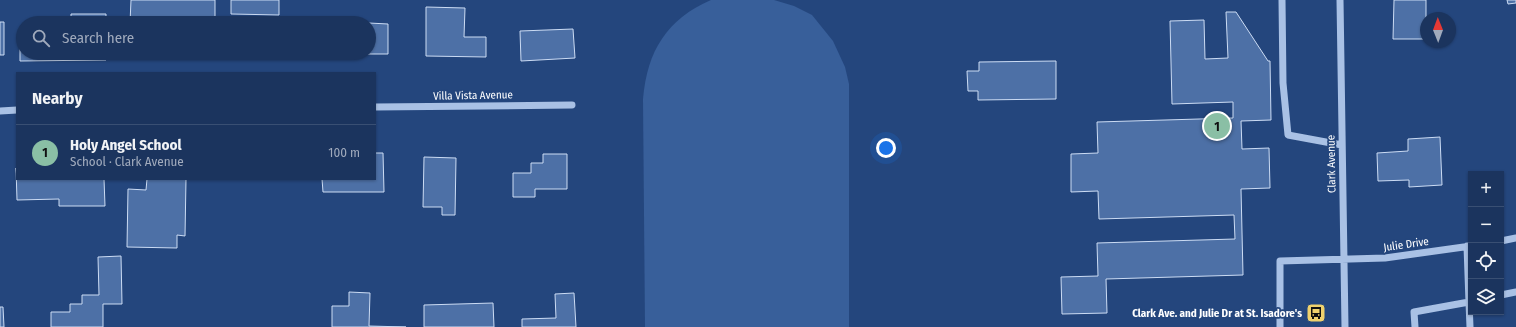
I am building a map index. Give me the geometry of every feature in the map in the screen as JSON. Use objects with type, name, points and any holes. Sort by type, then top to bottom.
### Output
[{"type":"street","points":[[1282,0],[1283,83],[1288,135],[1342,145]]},
{"type":"street","name":"Clark Avenue","points":[[1340,0],[1345,327]]},
{"type":"street","name":"Villa Vista Avenue","points":[[376,107],[572,105]]},
{"type":"street","points":[[0,110],[16,110]]},
{"type":"street","points":[[1504,240],[1516,238]]},
{"type":"street","name":"Julie Drive","points":[[1280,327],[1280,261],[1385,258],[1468,246]]},
{"type":"street","points":[[1504,294],[1516,292]]},
{"type":"street","points":[[1414,327],[1414,312],[1468,302]]},
{"type":"street","points":[[1470,315],[1470,327]]},
{"type":"shaded area","points":[[711,0],[774,0],[794,6],[812,15],[833,41],[845,67],[849,84],[849,327],[645,327],[643,99],[645,82],[649,66],[655,52],[671,27],[682,17]]},
{"type":"building","points":[[131,0],[215,0],[215,16],[130,16]]},
{"type":"building","points":[[231,0],[279,0],[279,15],[231,14]]},
{"type":"building","points":[[1394,0],[1426,0],[1426,12],[1420,12],[1420,39],[1393,39]]},
{"type":"building","points":[[1507,0],[1516,0],[1516,3],[1508,4]]},
{"type":"building","points":[[426,7],[465,8],[464,37],[486,37],[486,57],[426,56]]},
{"type":"building","points":[[1226,12],[1236,12],[1268,61],[1270,61],[1271,120],[1241,121],[1242,149],[1269,148],[1270,188],[1241,189],[1243,275],[1106,279],[1107,313],[1062,314],[1061,277],[1098,276],[1097,243],[1235,239],[1234,215],[1099,219],[1098,191],[1071,192],[1071,154],[1098,153],[1097,122],[1233,118],[1233,102],[1172,104],[1170,21],[1204,20],[1205,59],[1228,58]]},
{"type":"building","points":[[71,14],[106,14],[106,16],[71,16]]},
{"type":"building","points":[[0,22],[4,22],[4,55],[0,55]]},
{"type":"building","points":[[376,23],[388,24],[388,54],[376,54]]},
{"type":"building","points":[[573,29],[575,58],[521,61],[520,31]]},
{"type":"building","points":[[20,60],[106,60],[20,61]]},
{"type":"building","points":[[1056,61],[1056,99],[978,100],[978,91],[968,91],[967,71],[979,71],[979,62]]},
{"type":"building","points":[[1440,137],[1442,185],[1409,187],[1409,180],[1378,181],[1377,153],[1408,151],[1408,139]]},
{"type":"building","points":[[376,153],[383,153],[384,192],[323,192],[322,180],[376,180]]},
{"type":"building","points":[[543,154],[567,154],[567,189],[535,189],[535,197],[513,197],[513,173],[531,173],[531,163],[543,163]]},
{"type":"building","points":[[424,157],[456,158],[455,215],[442,215],[442,207],[423,207]]},
{"type":"building","points":[[16,180],[104,180],[105,206],[59,206],[59,199],[17,200]]},
{"type":"building","points":[[147,180],[186,180],[185,236],[177,235],[177,248],[127,247],[128,189],[146,190]]},
{"type":"building","points":[[121,256],[122,304],[103,304],[103,327],[51,327],[51,312],[70,312],[70,304],[82,304],[82,295],[99,295],[98,257]]},
{"type":"building","points":[[349,292],[370,293],[369,326],[406,327],[332,327],[332,306],[349,306]]},
{"type":"building","points":[[574,293],[576,327],[522,327],[522,319],[556,318],[555,294]]},
{"type":"building","points":[[493,303],[494,327],[424,327],[424,305]]},
{"type":"building","points":[[0,307],[3,307],[4,327],[0,327]]},
{"type":"place","name":"Holy Angel School","points":[[1217,126]]},
{"type":"place","name":"Clark Ave. and Julie Dr at St. Isadore's","points":[[1316,313]]}]
